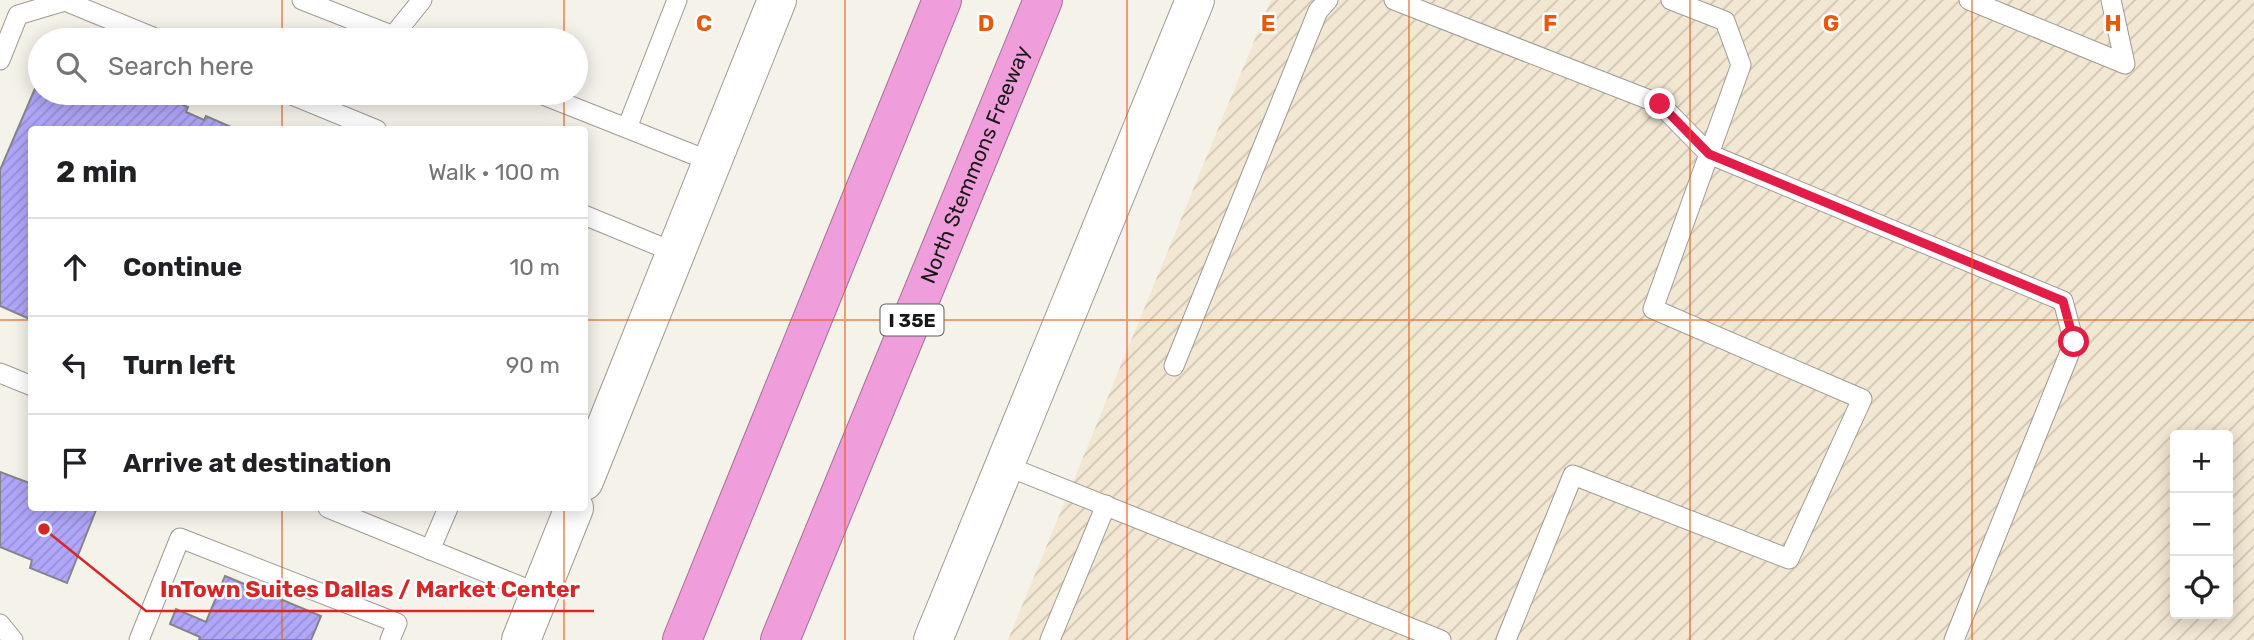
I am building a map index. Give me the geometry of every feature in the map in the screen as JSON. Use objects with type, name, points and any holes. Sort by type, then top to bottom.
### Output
[{"type":"highway","points":[[682,640],[942,0]]},
{"type":"highway","name":"North Stemmons Freeway","points":[[780,640],[1043,0]]},
{"type":"main road","points":[[588,471],[777,0]]},
{"type":"main road","points":[[933,640],[1195,0]]},
{"type":"main road","points":[[521,640],[573,511]]},
{"type":"lane","points":[[302,0],[373,28]]},
{"type":"lane","points":[[405,28],[422,0]]},
{"type":"lane","points":[[627,128],[677,0]]},
{"type":"lane","points":[[1174,366],[1318,11],[1328,0]]},
{"type":"lane","points":[[1394,0],[1660,104],[1709,154],[2063,301],[2074,342],[1954,640]]},
{"type":"lane","points":[[1506,640],[1573,475],[1789,559],[1862,399],[1653,309],[1741,65],[1724,22],[1671,0]]},
{"type":"lane","points":[[1969,0],[2125,64],[2111,0]]},
{"type":"lane","points":[[0,60],[18,15],[65,1],[131,28]]},
{"type":"lane","points":[[316,105],[366,126]]},
{"type":"lane","points":[[569,105],[712,162]]},
{"type":"lane","points":[[588,217],[676,253]]},
{"type":"lane","points":[[0,373],[28,384]]},
{"type":"lane","points":[[1004,465],[1441,640]]},
{"type":"lane","points":[[1050,640],[1106,505]]},
{"type":"lane","points":[[335,511],[539,594]]},
{"type":"lane","points":[[430,550],[447,511]]},
{"type":"lane","points":[[139,640],[180,538],[397,624],[390,640]]},
{"type":"lane","points":[[0,624],[13,640]]},
{"type":"shaded area","points":[[1271,0],[2254,0],[2254,640],[1008,640]]},
{"type":"building","points":[[28,105],[183,105],[188,107],[186,112],[204,120],[206,116],[229,126],[28,126],[28,318],[0,306],[0,170]]},
{"type":"building","points":[[0,472],[28,482],[28,511],[96,511],[67,583],[30,568],[32,560],[0,547]]},
{"type":"building","points":[[225,576],[321,616],[311,640],[199,640],[200,637],[170,624],[176,609],[206,622]]},
{"type":"place","name":"InTown Suites Dallas / Market Center","points":[[44,529]]},
{"type":"route","points":[[1660,104],[1709,154],[2063,301],[2074,342]]}]
